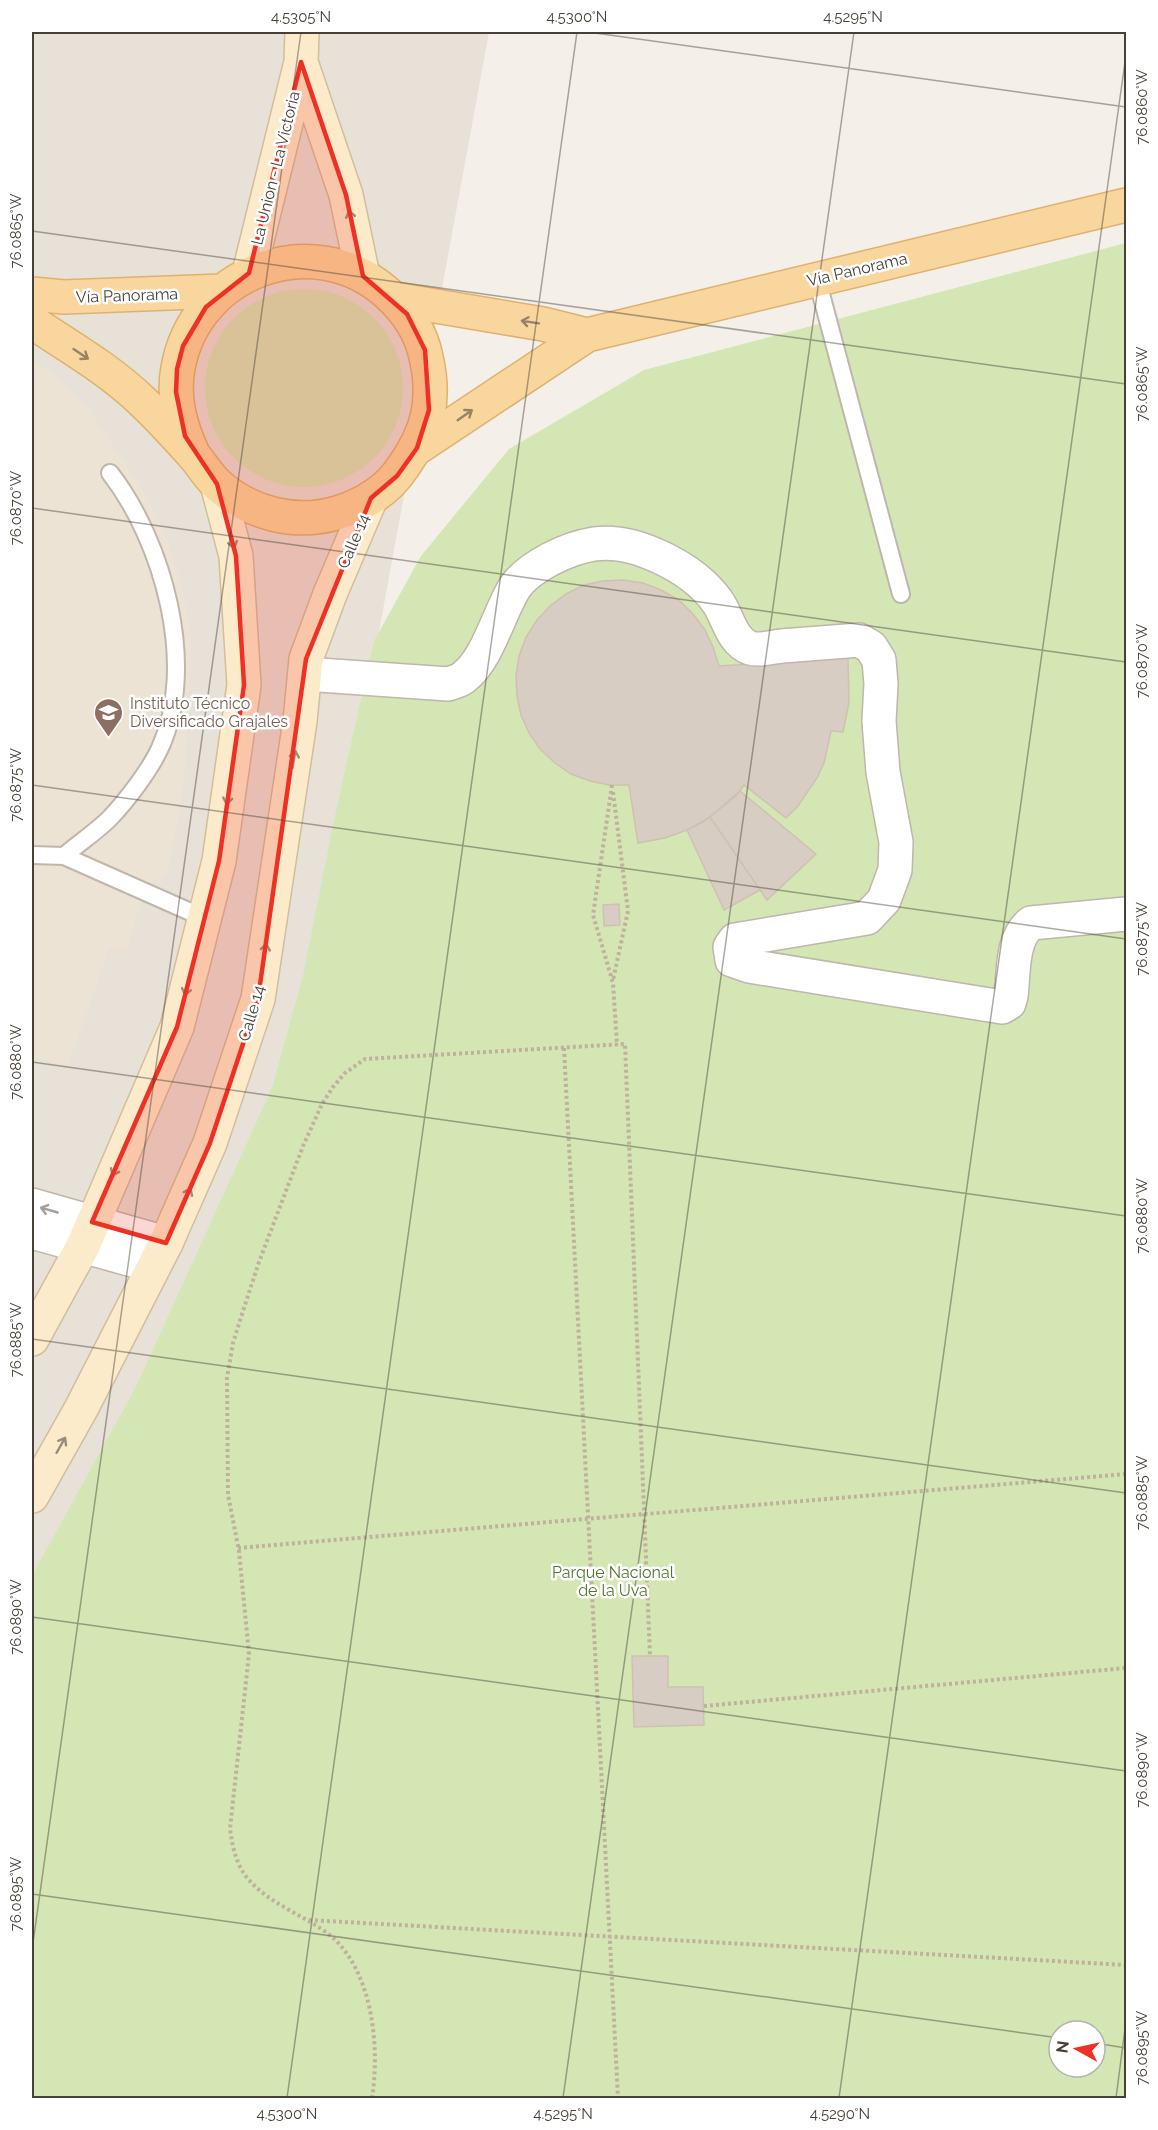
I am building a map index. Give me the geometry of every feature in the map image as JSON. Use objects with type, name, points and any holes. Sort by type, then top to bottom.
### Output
[{"type":"main road","name":"La Union - La Victoria","points":[[249,273],[302,47]]},
{"type":"main road","name":"La Union - La Victoria","points":[[302,47],[346,195],[363,276]]},
{"type":"main road","name":"Vía Panorama","points":[[417,448],[587,335],[1126,205]]},
{"type":"main road","points":[[32,322],[113,376],[143,402],[194,456],[216,484],[235,499],[256,509],[303,518],[350,509],[371,498],[397,476],[417,448],[425,430],[431,390],[429,370],[417,331],[407,314],[379,286],[363,276],[335,266],[306,261],[287,262],[249,273],[222,291],[206,307],[193,326],[183,346],[177,369],[178,414],[184,436],[194,456]]},
{"type":"main road","name":"Vía Panorama","points":[[32,294],[64,297],[222,291]]},
{"type":"main road","name":"Vía Panorama","points":[[394,299],[543,324],[587,335]]},
{"type":"main road","points":[[32,1339],[87,1234],[177,1027],[219,861],[244,685],[236,556],[216,484]]},
{"type":"main road","name":"Calle 14","points":[[32,1496],[81,1409],[160,1254],[210,1143],[258,999],[300,721],[306,660],[330,594],[371,498]]},
{"type":"street","points":[[305,674],[448,684],[463,679],[476,666],[516,586],[537,566],[565,553],[594,544],[629,546],[661,557],[686,572],[706,588],[718,603],[737,640],[753,649],[859,640],[872,647],[879,660],[881,684],[879,721],[883,772],[896,842],[895,870],[884,900],[867,918],[735,940],[730,947],[732,960],[749,966],[1002,1007],[1009,1003],[1011,996],[1018,941],[1022,930],[1031,923],[1126,914]]},
{"type":"street","points":[[32,1205],[87,1234],[160,1254]]},
{"type":"street","points":[[32,1232],[87,1234]]},
{"type":"lane","points":[[817,279],[901,594]]},
{"type":"lane","points":[[64,856],[110,818],[138,783],[160,749],[169,722],[176,681],[173,622],[162,574],[137,513],[110,473]]},
{"type":"lane","points":[[32,855],[64,856],[204,918]]},
{"type":"path","points":[[613,982],[628,911],[612,785],[593,915],[613,982],[617,1045]]},
{"type":"path","points":[[372,2098],[375,2076],[369,2009],[363,1985],[351,1958],[332,1937],[309,1920],[260,1891],[243,1873],[234,1854],[230,1829],[249,1654],[238,1548],[228,1495],[226,1416],[227,1378],[233,1343],[259,1262],[303,1146],[327,1095],[345,1073],[366,1059],[625,1044],[650,1656]]},
{"type":"path","points":[[564,1048],[618,2098]]},
{"type":"path","points":[[238,1548],[1126,1474]]},
{"type":"path","points":[[704,1706],[1126,1668]]},
{"type":"path","points":[[309,1920],[1126,1965]]},
{"type":"highlighted area","points":[[301,62],[346,195],[363,276],[407,314],[425,350],[429,410],[417,448],[397,476],[371,498],[306,659],[258,999],[210,1143],[166,1243],[92,1222],[177,1027],[219,861],[244,685],[236,556],[217,484],[185,436],[176,392],[177,369],[183,346],[206,307],[249,273]]},
{"type":"shaded area","points":[[32,32],[489,32],[110,2098],[32,2098]]},
{"type":"shaded area","name":"Instituto Técnico Diversificado Grajales","points":[[32,361],[53,374],[88,408],[149,500],[168,541],[183,592],[191,637],[185,768],[178,822],[167,873],[147,884],[127,949],[110,947],[68,1066],[32,1057]]},
{"type":"green space","name":"Parque Nacional de la Uva","points":[[1126,243],[1126,2098],[32,2098],[32,1576],[136,1387],[272,1088],[303,976],[334,820],[374,641],[421,556],[509,449],[644,370]]},
{"type":"green space","points":[[294,289],[314,289],[342,296],[367,311],[381,325],[396,350],[403,378],[403,398],[396,426],[381,451],[367,465],[333,483],[314,487],[294,487],[266,480],[241,465],[227,451],[209,417],[205,398],[205,378],[212,350],[227,325],[241,311],[275,293]]},
{"type":"building","points":[[623,580],[643,583],[679,600],[705,630],[719,666],[848,658],[849,703],[843,732],[831,731],[824,763],[817,778],[798,806],[786,818],[744,785],[736,796],[703,822],[665,838],[638,843],[629,785],[609,785],[571,774],[540,749],[529,733],[521,715],[516,676],[519,656],[526,637],[550,606],[566,594],[584,585]]},
{"type":"building","points":[[740,791],[816,854],[767,900],[710,817]]},
{"type":"building","points":[[710,817],[760,890],[724,910],[687,830]]},
{"type":"building","points":[[619,904],[620,925],[604,926],[603,905]]},
{"type":"building","points":[[632,1656],[668,1656],[668,1687],[703,1687],[704,1725],[634,1727]]},
{"type":"place","name":"Instituto Técnico Diversificado Grajales","points":[[109,738]]}]
